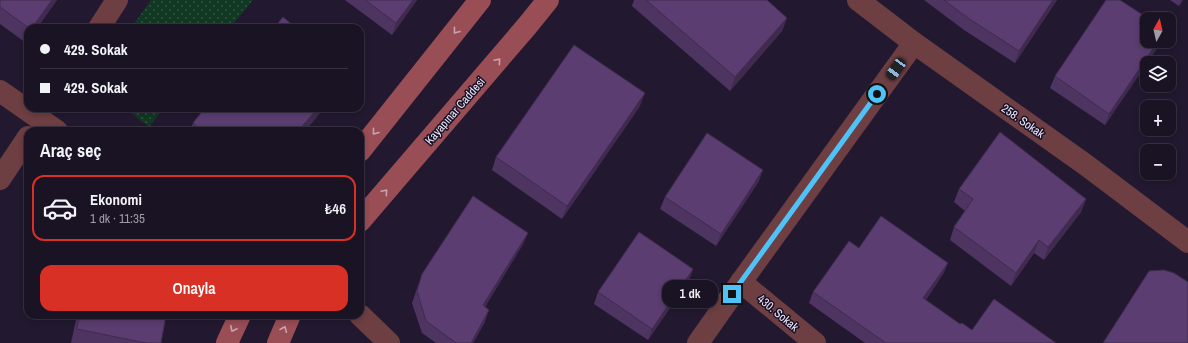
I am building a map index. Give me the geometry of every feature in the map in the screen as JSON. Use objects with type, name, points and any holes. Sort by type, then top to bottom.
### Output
[{"type":"main road","points":[[364,146],[480,0]]},
{"type":"main road","name":"Kayapınar Caddesi","points":[[364,216],[548,0]]},
{"type":"main road","points":[[227,343],[238,319]]},
{"type":"main road","points":[[278,343],[288,319]]},
{"type":"street","points":[[102,24],[117,0]]},
{"type":"street","name":"258. Sokak","points":[[858,0],[914,43],[1086,166],[1188,242]]},
{"type":"street","points":[[698,343],[914,43]]},
{"type":"street","points":[[0,91],[24,111]]},
{"type":"street","points":[[25,112],[41,125]]},
{"type":"street","points":[[0,179],[24,147]]},
{"type":"street","name":"430. Sokak","points":[[741,282],[815,343]]},
{"type":"street","points":[[364,319],[389,343]]},
{"type":"green space","points":[[151,0],[253,0],[233,24],[134,24]]},
{"type":"green space","points":[[130,112],[161,112],[149,127]]},
{"type":"building","points":[[0,0],[52,0],[35,24],[24,24],[0,7]]},
{"type":"building","points":[[365,0],[413,0],[396,23]]},
{"type":"building","points":[[646,0],[767,0],[787,18],[735,77]]},
{"type":"building","points":[[944,0],[1053,0],[1019,51],[968,18]]},
{"type":"building","points":[[1106,0],[1120,0],[1140,13],[1140,48],[1153,48],[1148,56],[1140,56],[1140,68],[1109,114],[1055,76]]},
{"type":"building","points":[[283,17],[291,24],[277,24]]},
{"type":"building","points":[[574,45],[645,93],[567,206],[496,157]]},
{"type":"building","points":[[202,112],[315,112],[301,127],[198,127],[193,123]]},
{"type":"building","points":[[1000,132],[1086,199],[1048,247],[1039,240],[1016,273],[954,227],[973,199],[959,189]]},
{"type":"building","points":[[707,133],[763,170],[721,234],[665,197]]},
{"type":"building","points":[[473,196],[528,233],[483,305],[489,310],[471,343],[456,343],[426,321],[417,291],[422,274]]},
{"type":"building","points":[[881,216],[948,263],[923,298],[960,324],[962,323],[972,330],[994,299],[1056,343],[886,343],[813,292],[849,241],[859,248]]},
{"type":"building","points":[[639,232],[693,269],[652,329],[598,292]]},
{"type":"building","points":[[1164,270],[1174,273],[1188,282],[1188,343],[1103,343],[1149,271]]},
{"type":"building","points":[[78,319],[165,319],[161,343],[146,343],[77,329]]},
{"type":"route","points":[[732,294],[877,94]]}]
